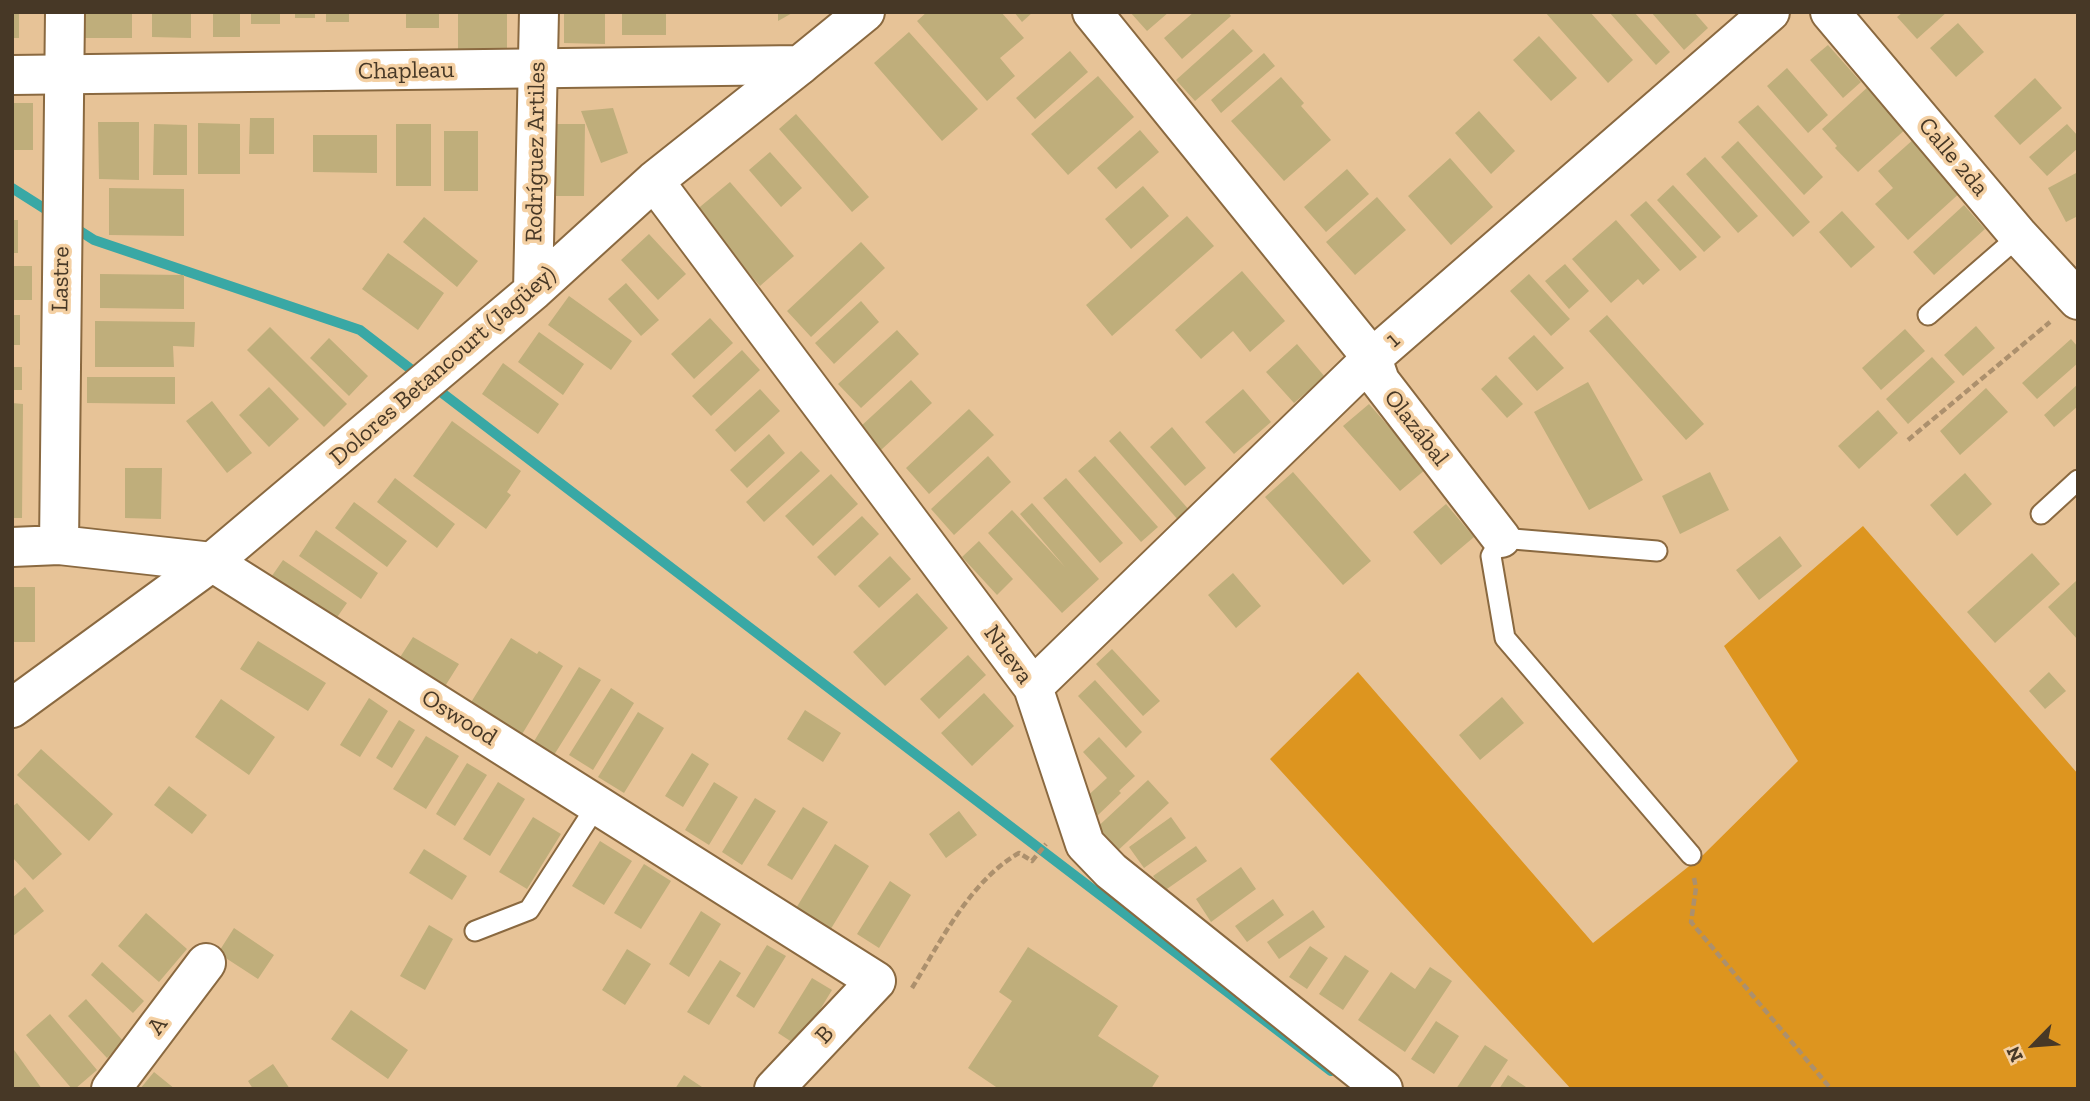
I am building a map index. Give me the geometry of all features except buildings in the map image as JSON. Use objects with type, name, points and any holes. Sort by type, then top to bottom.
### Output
[{"type":"street","name":"Lastre","points":[[59,545],[65,12]]},
{"type":"street","name":"Rodríguez Artiles","points":[[533,291],[539,12]]},
{"type":"street","name":"Dolores Betancourt (Jagüey)","points":[[12,708],[212,562],[533,291],[654,181],[865,12]]},
{"type":"street","name":"Olazábal","points":[[1092,12],[1372,358],[1380,381],[1501,538]]},
{"type":"street","name":"1","points":[[1033,687],[1372,358],[1770,12]]},
{"type":"street","name":"Calle 2da","points":[[1830,12],[2019,236],[2078,300]]},
{"type":"street","name":"Chapleau","points":[[12,75],[800,65]]},
{"type":"street","name":"Nueva","points":[[654,181],[1033,687],[1085,844],[1111,871],[1382,1089]]},
{"type":"street","name":"Oswood","points":[[12,547],[59,545],[212,562],[597,805],[893,986]]},
{"type":"street","name":"A","points":[[111,1089],[206,963]]},
{"type":"street","name":"B","points":[[774,1089],[893,986]]},
{"type":"lane","points":[[1928,315],[2019,236]]},
{"type":"lane","points":[[2041,514],[2078,480]]},
{"type":"lane","points":[[1657,551],[1501,538],[1491,556],[1505,638],[1691,855]]},
{"type":"lane","points":[[475,931],[529,910],[597,805]]},
{"type":"path","points":[[1908,440],[2078,300]]},
{"type":"path","points":[[893,986],[965,902],[1009,859],[1019,853],[1032,861],[1050,839]]},
{"type":"path","points":[[1691,855],[1696,888],[1691,922],[1830,1089]]},
{"type":"shaded area","points":[[1863,526],[2078,774],[2078,1089],[1571,1089],[1270,759],[1358,672],[1593,943],[1703,855],[1798,761],[1724,646]]},
{"type":"waterway","points":[[12,188],[53,214]]},
{"type":"waterway","points":[[72,226],[94,240],[360,330],[421,377]]},
{"type":"waterway","points":[[433,386],[1331,1071]]}]
